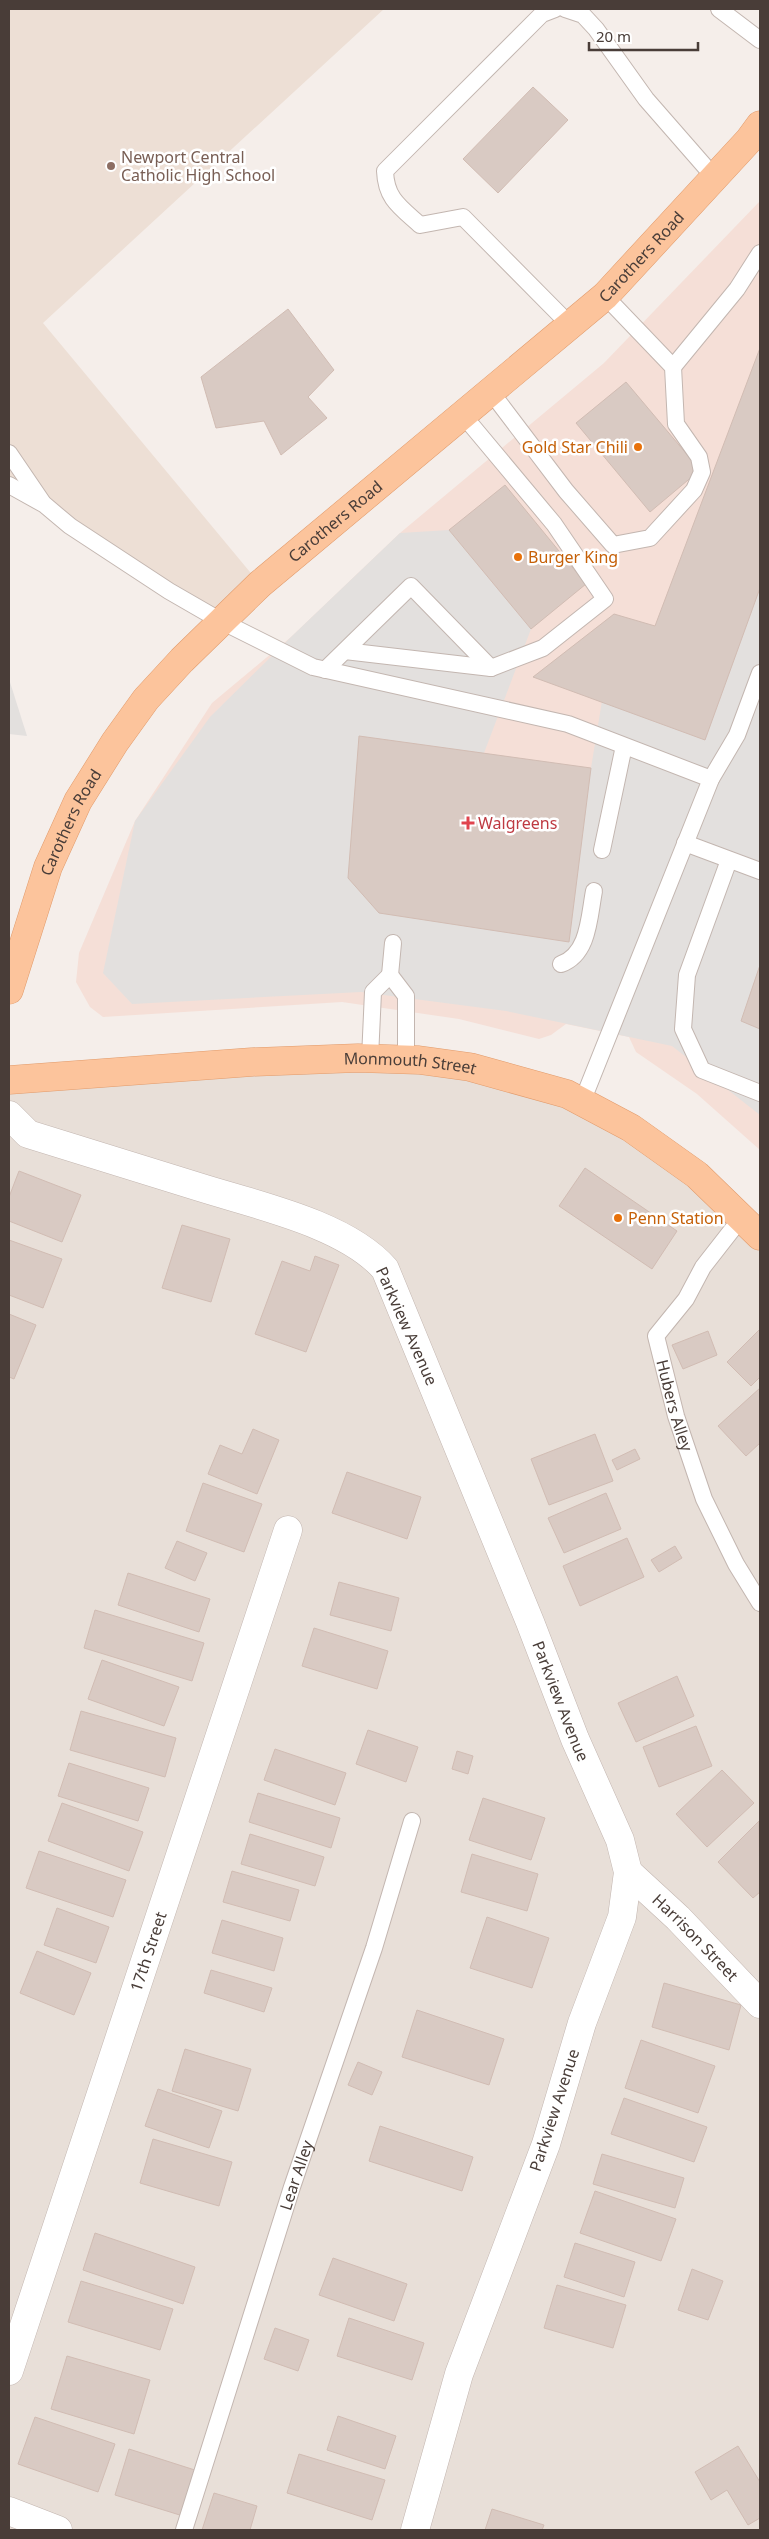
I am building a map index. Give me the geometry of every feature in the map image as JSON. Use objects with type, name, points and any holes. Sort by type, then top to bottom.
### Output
[{"type":"main road","name":"Carothers Road","points":[[9,990],[48,867],[78,800],[114,742],[146,699],[221,621],[260,584],[605,296],[715,178],[760,125]]},
{"type":"main road","name":"Monmouth Street","points":[[9,1080],[252,1062],[370,1058],[470,1067],[567,1094],[631,1128],[697,1175],[760,1236]]},
{"type":"street","name":"Parkview Avenue","points":[[9,1115],[28,1134],[296,1217],[355,1244],[376,1258],[385,1269],[530,1622],[575,1739],[620,1840],[628,1872],[622,1916],[582,2023],[546,2144],[459,2374],[415,2530]]},
{"type":"street","name":"17th Street","points":[[9,2371],[288,1530]]},
{"type":"street","name":"Harrison Street","points":[[628,1872],[678,1918],[760,2004]]},
{"type":"street","points":[[9,2511],[58,2530]]},
{"type":"lane","points":[[555,9],[542,14],[385,171],[386,186],[394,202],[420,225],[463,217],[570,325]]},
{"type":"lane","points":[[565,9],[583,15],[596,29],[646,100],[715,178]]},
{"type":"lane","points":[[720,9],[760,40]]},
{"type":"lane","points":[[673,367],[737,289],[760,253]]},
{"type":"lane","points":[[491,392],[566,491],[613,544],[650,538],[694,490],[702,472],[699,456],[676,424],[673,367],[605,296]]},
{"type":"lane","points":[[345,651],[491,668],[542,648],[605,599],[554,524],[463,415]]},
{"type":"lane","points":[[9,453],[45,505]]},
{"type":"lane","points":[[9,485],[45,505],[70,526],[170,591],[221,621],[313,667],[568,724],[711,779]]},
{"type":"lane","points":[[325,670],[412,586],[491,668]]},
{"type":"lane","points":[[582,1102],[684,843],[711,779],[737,735],[760,673]]},
{"type":"lane","points":[[602,850],[624,746]]},
{"type":"lane","points":[[684,843],[760,871]]},
{"type":"lane","points":[[729,860],[687,975],[683,1029],[702,1070],[760,1094]]},
{"type":"lane","points":[[561,964],[570,960],[581,948],[594,892]]},
{"type":"lane","points":[[370,1058],[373,992],[390,975],[393,943]]},
{"type":"lane","points":[[390,975],[406,996],[406,1060]]},
{"type":"lane","name":"Hubers Alley","points":[[742,1217],[703,1267],[686,1299],[656,1336],[676,1416],[704,1498],[736,1564],[760,1603]]},
{"type":"lane","name":"Lear Alley","points":[[184,2530],[292,2187],[374,1948],[412,1821]]},
{"type":"shaded area","name":"Newport Central Catholic High School","points":[[9,9],[384,9],[43,323],[260,584],[221,621],[9,485]]},
{"type":"shaded area","points":[[760,201],[760,1150],[697,1094],[636,1052],[629,1037],[566,1024],[551,1035],[539,1039],[459,1019],[342,1002],[103,1017],[90,1007],[76,982],[79,953],[135,821],[212,703],[291,637],[400,533],[604,363]]},
{"type":"shaded area","points":[[449,530],[531,629],[484,753],[359,736],[348,878],[379,913],[569,942],[591,768],[602,701],[705,740],[760,588],[760,1115],[672,1046],[506,1011],[361,992],[132,1004],[103,973],[135,821],[210,717],[400,533]]},
{"type":"shaded area","points":[[9,679],[27,736],[9,734]]},
{"type":"shaded area","points":[[358,1058],[567,1094],[760,1236],[760,2530],[9,2530],[9,1080]]},
{"type":"building","points":[[533,87],[568,120],[498,193],[463,159]]},
{"type":"building","points":[[288,309],[334,370],[308,397],[327,418],[281,455],[264,421],[216,428],[201,377]]},
{"type":"building","points":[[760,348],[760,588],[705,740],[533,677],[614,614],[655,626]]},
{"type":"building","name":"Gold Star Chili","points":[[626,382],[700,470],[650,512],[576,423]]},
{"type":"building","name":"Burger King","points":[[505,485],[586,584],[531,629],[449,530]]},
{"type":"building","name":"Walgreens","points":[[359,736],[591,768],[569,942],[379,913],[348,878]]},
{"type":"building","points":[[760,965],[760,1029],[741,1021]]},
{"type":"building","name":"Penn Station","points":[[585,1168],[677,1231],[652,1269],[559,1206]]},
{"type":"building","points":[[19,1171],[81,1195],[62,1242],[9,1221],[9,1197]]},
{"type":"building","points":[[182,1225],[230,1239],[211,1302],[162,1288]]},
{"type":"building","points":[[9,1240],[62,1259],[43,1308],[9,1295]]},
{"type":"building","points":[[315,1256],[339,1265],[306,1352],[255,1334],[282,1261],[310,1271]]},
{"type":"building","points":[[9,1314],[36,1325],[14,1379],[9,1377]]},
{"type":"building","points":[[760,1329],[760,1377],[751,1386],[727,1362]]},
{"type":"building","points":[[708,1331],[717,1355],[683,1369],[672,1345]]},
{"type":"building","points":[[760,1388],[760,1443],[746,1456],[718,1426]]},
{"type":"building","points":[[253,1429],[279,1440],[257,1494],[208,1474],[220,1445],[242,1454]]},
{"type":"building","points":[[595,1434],[613,1481],[549,1505],[531,1459]]},
{"type":"building","points":[[635,1449],[640,1459],[617,1470],[612,1460]]},
{"type":"building","points":[[347,1472],[421,1497],[407,1539],[332,1513]]},
{"type":"building","points":[[203,1483],[262,1504],[244,1552],[186,1531]]},
{"type":"building","points":[[606,1493],[621,1529],[564,1553],[548,1518]]},
{"type":"building","points":[[627,1538],[644,1577],[580,1606],[563,1566]]},
{"type":"building","points":[[177,1541],[207,1553],[195,1581],[165,1568]]},
{"type":"building","points":[[675,1546],[682,1558],[659,1572],[651,1560]]},
{"type":"building","points":[[128,1573],[210,1599],[199,1632],[118,1605]]},
{"type":"building","points":[[339,1582],[399,1598],[391,1631],[330,1615]]},
{"type":"building","points":[[95,1610],[204,1643],[192,1681],[84,1648]]},
{"type":"building","points":[[314,1628],[388,1651],[377,1689],[302,1666]]},
{"type":"building","points":[[102,1660],[179,1687],[164,1726],[88,1699]]},
{"type":"building","points":[[677,1676],[694,1716],[636,1742],[618,1703]]},
{"type":"building","points":[[81,1711],[176,1738],[165,1777],[70,1750]]},
{"type":"building","points":[[696,1726],[712,1766],[659,1787],[643,1747]]},
{"type":"building","points":[[368,1730],[418,1747],[406,1782],[356,1764]]},
{"type":"building","points":[[275,1749],[346,1773],[335,1805],[264,1780]]},
{"type":"building","points":[[457,1751],[473,1756],[468,1774],[452,1769]]},
{"type":"building","points":[[69,1763],[149,1788],[138,1821],[58,1796]]},
{"type":"building","points":[[722,1770],[754,1803],[707,1847],[676,1814]]},
{"type":"building","points":[[258,1793],[340,1818],[331,1848],[249,1822]]},
{"type":"building","points":[[483,1798],[545,1818],[531,1860],[469,1840]]},
{"type":"building","points":[[62,1803],[143,1832],[129,1871],[48,1841]]},
{"type":"building","points":[[759,1821],[760,1892],[753,1898],[718,1862]]},
{"type":"building","points":[[250,1834],[324,1857],[315,1886],[241,1864]]},
{"type":"building","points":[[39,1851],[126,1880],[113,1917],[26,1888]]},
{"type":"building","points":[[472,1854],[538,1874],[527,1911],[461,1892]]},
{"type":"building","points":[[232,1871],[299,1890],[290,1921],[223,1902]]},
{"type":"building","points":[[57,1908],[109,1927],[96,1963],[44,1945]]},
{"type":"building","points":[[487,1917],[549,1938],[532,1988],[470,1968]]},
{"type":"building","points":[[222,1920],[283,1938],[274,1971],[212,1953]]},
{"type":"building","points":[[37,1951],[91,1973],[74,2015],[20,1993]]},
{"type":"building","points":[[211,1970],[272,1988],[264,2012],[204,1993]]},
{"type":"building","points":[[664,1983],[741,2005],[729,2050],[652,2027]]},
{"type":"building","points":[[417,2010],[504,2039],[489,2085],[402,2057]]},
{"type":"building","points":[[641,2040],[715,2066],[698,2113],[625,2088]]},
{"type":"building","points":[[185,2049],[251,2069],[238,2111],[172,2091]]},
{"type":"building","points":[[358,2062],[382,2072],[372,2095],[348,2085]]},
{"type":"building","points":[[158,2089],[222,2111],[209,2148],[145,2126]]},
{"type":"building","points":[[624,2098],[707,2127],[694,2162],[611,2134]]},
{"type":"building","points":[[380,2126],[473,2157],[462,2191],[369,2161]]},
{"type":"building","points":[[153,2139],[232,2162],[219,2206],[140,2183]]},
{"type":"building","points":[[602,2154],[684,2178],[675,2208],[593,2184]]},
{"type":"building","points":[[595,2191],[676,2219],[661,2261],[580,2233]]},
{"type":"building","points":[[95,2233],[195,2267],[183,2304],[83,2270]]},
{"type":"building","points":[[575,2243],[635,2262],[624,2297],[564,2277]]},
{"type":"building","points":[[333,2258],[407,2284],[394,2321],[319,2295]]},
{"type":"building","points":[[692,2269],[723,2281],[708,2320],[678,2310]]},
{"type":"building","points":[[81,2281],[173,2309],[160,2350],[68,2322]]},
{"type":"building","points":[[557,2285],[626,2305],[613,2348],[544,2328]]},
{"type":"building","points":[[349,2318],[424,2343],[412,2380],[337,2356]]},
{"type":"building","points":[[275,2328],[309,2340],[298,2371],[264,2359]]},
{"type":"building","points":[[67,2356],[150,2380],[134,2434],[51,2409]]},
{"type":"building","points":[[338,2416],[396,2436],[385,2469],[327,2450]]},
{"type":"building","points":[[35,2417],[115,2444],[98,2492],[18,2464]]},
{"type":"building","points":[[738,2446],[760,2482],[760,2518],[748,2525],[727,2490],[711,2500],[695,2472]]},
{"type":"building","points":[[129,2449],[198,2471],[183,2516],[115,2495]]},
{"type":"building","points":[[299,2454],[385,2480],[372,2520],[287,2493]]},
{"type":"building","points":[[214,2493],[257,2506],[250,2530],[202,2530]]},
{"type":"building","points":[[492,2509],[544,2525],[542,2530],[485,2530]]},
{"type":"place","name":"Newport Central Catholic High School","points":[[111,166]]},
{"type":"place","name":"Gold Star Chili","points":[[638,447]]},
{"type":"place","name":"Burger King","points":[[518,557]]},
{"type":"place","name":"Walgreens","points":[[468,823]]},
{"type":"place","name":"Penn Station","points":[[618,1218]]}]
